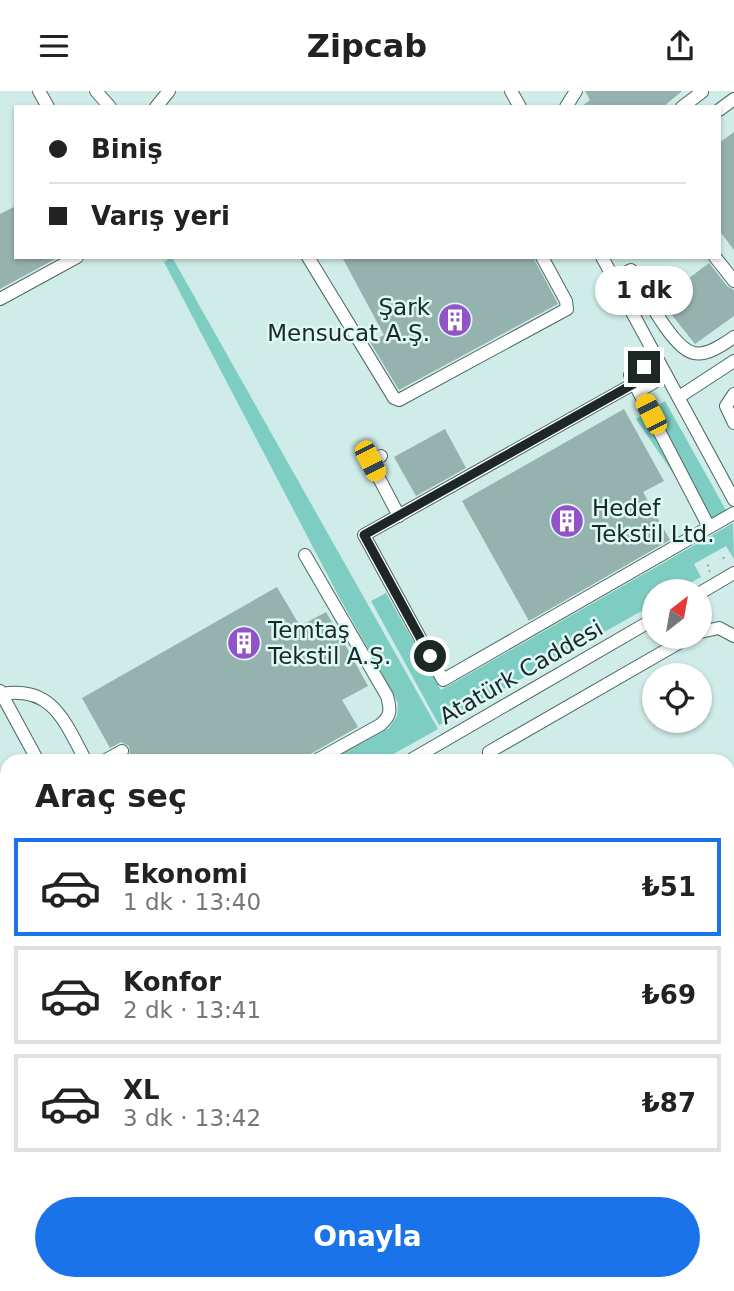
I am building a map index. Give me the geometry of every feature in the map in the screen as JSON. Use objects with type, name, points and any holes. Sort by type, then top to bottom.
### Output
[{"type":"street","points":[[96,91],[108,105]]},
{"type":"street","points":[[158,105],[169,91]]},
{"type":"street","points":[[685,105],[702,92]]},
{"type":"street","points":[[0,299],[73,259]]},
{"type":"street","points":[[309,259],[394,398],[399,400],[567,309],[566,301],[543,259]]},
{"type":"street","points":[[603,259],[732,493]]},
{"type":"street","points":[[717,259],[734,281]]},
{"type":"street","points":[[614,279],[631,270],[674,339],[692,353],[701,354],[713,350],[734,337]]},
{"type":"street","points":[[657,359],[630,375],[709,527]]},
{"type":"street","points":[[679,397],[734,361]]},
{"type":"street","points":[[666,375],[637,387],[364,535],[443,680],[734,513]]},
{"type":"street","points":[[734,394],[726,406],[734,423]]},
{"type":"street","points":[[381,456],[370,461],[399,516]]},
{"type":"street","points":[[305,555],[387,696],[390,707],[387,719],[380,725],[328,754]]},
{"type":"street","points":[[712,583],[731,568]]},
{"type":"street","name":"Atatürk Caddesi","points":[[421,754],[642,626]]},
{"type":"street","points":[[712,629],[719,628],[734,636]]},
{"type":"street","points":[[489,754],[668,649]]},
{"type":"street","points":[[34,754],[1,692],[22,691],[55,708],[82,754]]},
{"type":"street","points":[[117,754],[122,751]]},
{"type":"path","points":[[723,557],[731,568]]},
{"type":"path","points":[[709,565],[707,566],[710,571]]},
{"type":"shaded area","points":[[173,259],[438,729],[393,754],[341,754],[389,728],[397,716],[398,703],[338,595],[164,262]]},
{"type":"shaded area","points":[[665,401],[727,512],[707,523],[636,419]]},
{"type":"shaded area","points":[[733,523],[734,559],[726,546],[694,564],[701,577],[697,579],[642,579],[642,611],[439,725],[371,601],[386,593],[441,690]]},
{"type":"building","points":[[585,91],[682,91],[665,105],[584,105],[590,100]]},
{"type":"building","points":[[734,132],[734,250],[721,233],[721,142]]},
{"type":"building","points":[[14,207],[14,259],[55,259],[0,289],[0,214]]},
{"type":"building","name":"Şark Mensucat A.Ş.","points":[[343,259],[534,259],[558,304],[399,390],[370,342],[384,335]]},
{"type":"building","points":[[709,263],[727,286],[734,290],[734,316],[695,344],[660,300]]},
{"type":"building","name":"Hedef Tekstil Ltd.","points":[[624,409],[664,481],[643,492],[670,540],[529,621],[462,501]]},
{"type":"building","points":[[445,429],[466,468],[416,496],[394,457]]},
{"type":"building","name":"Temtaş Tekstil A.Ş.","points":[[277,587],[300,626],[326,612],[368,686],[342,700],[358,727],[310,754],[130,754],[129,746],[121,742],[110,748],[82,698]]},
{"type":"place","name":"Şark Mensucat A.Ş.","points":[[455,320]]},
{"type":"place","name":"Hedef Tekstil Ltd.","points":[[567,521]]},
{"type":"place","name":"Temtaş Tekstil A.Ş.","points":[[244,643]]},
{"type":"route","points":[[430,656],[364,535],[635,383],[630,375],[644,367]]}]
